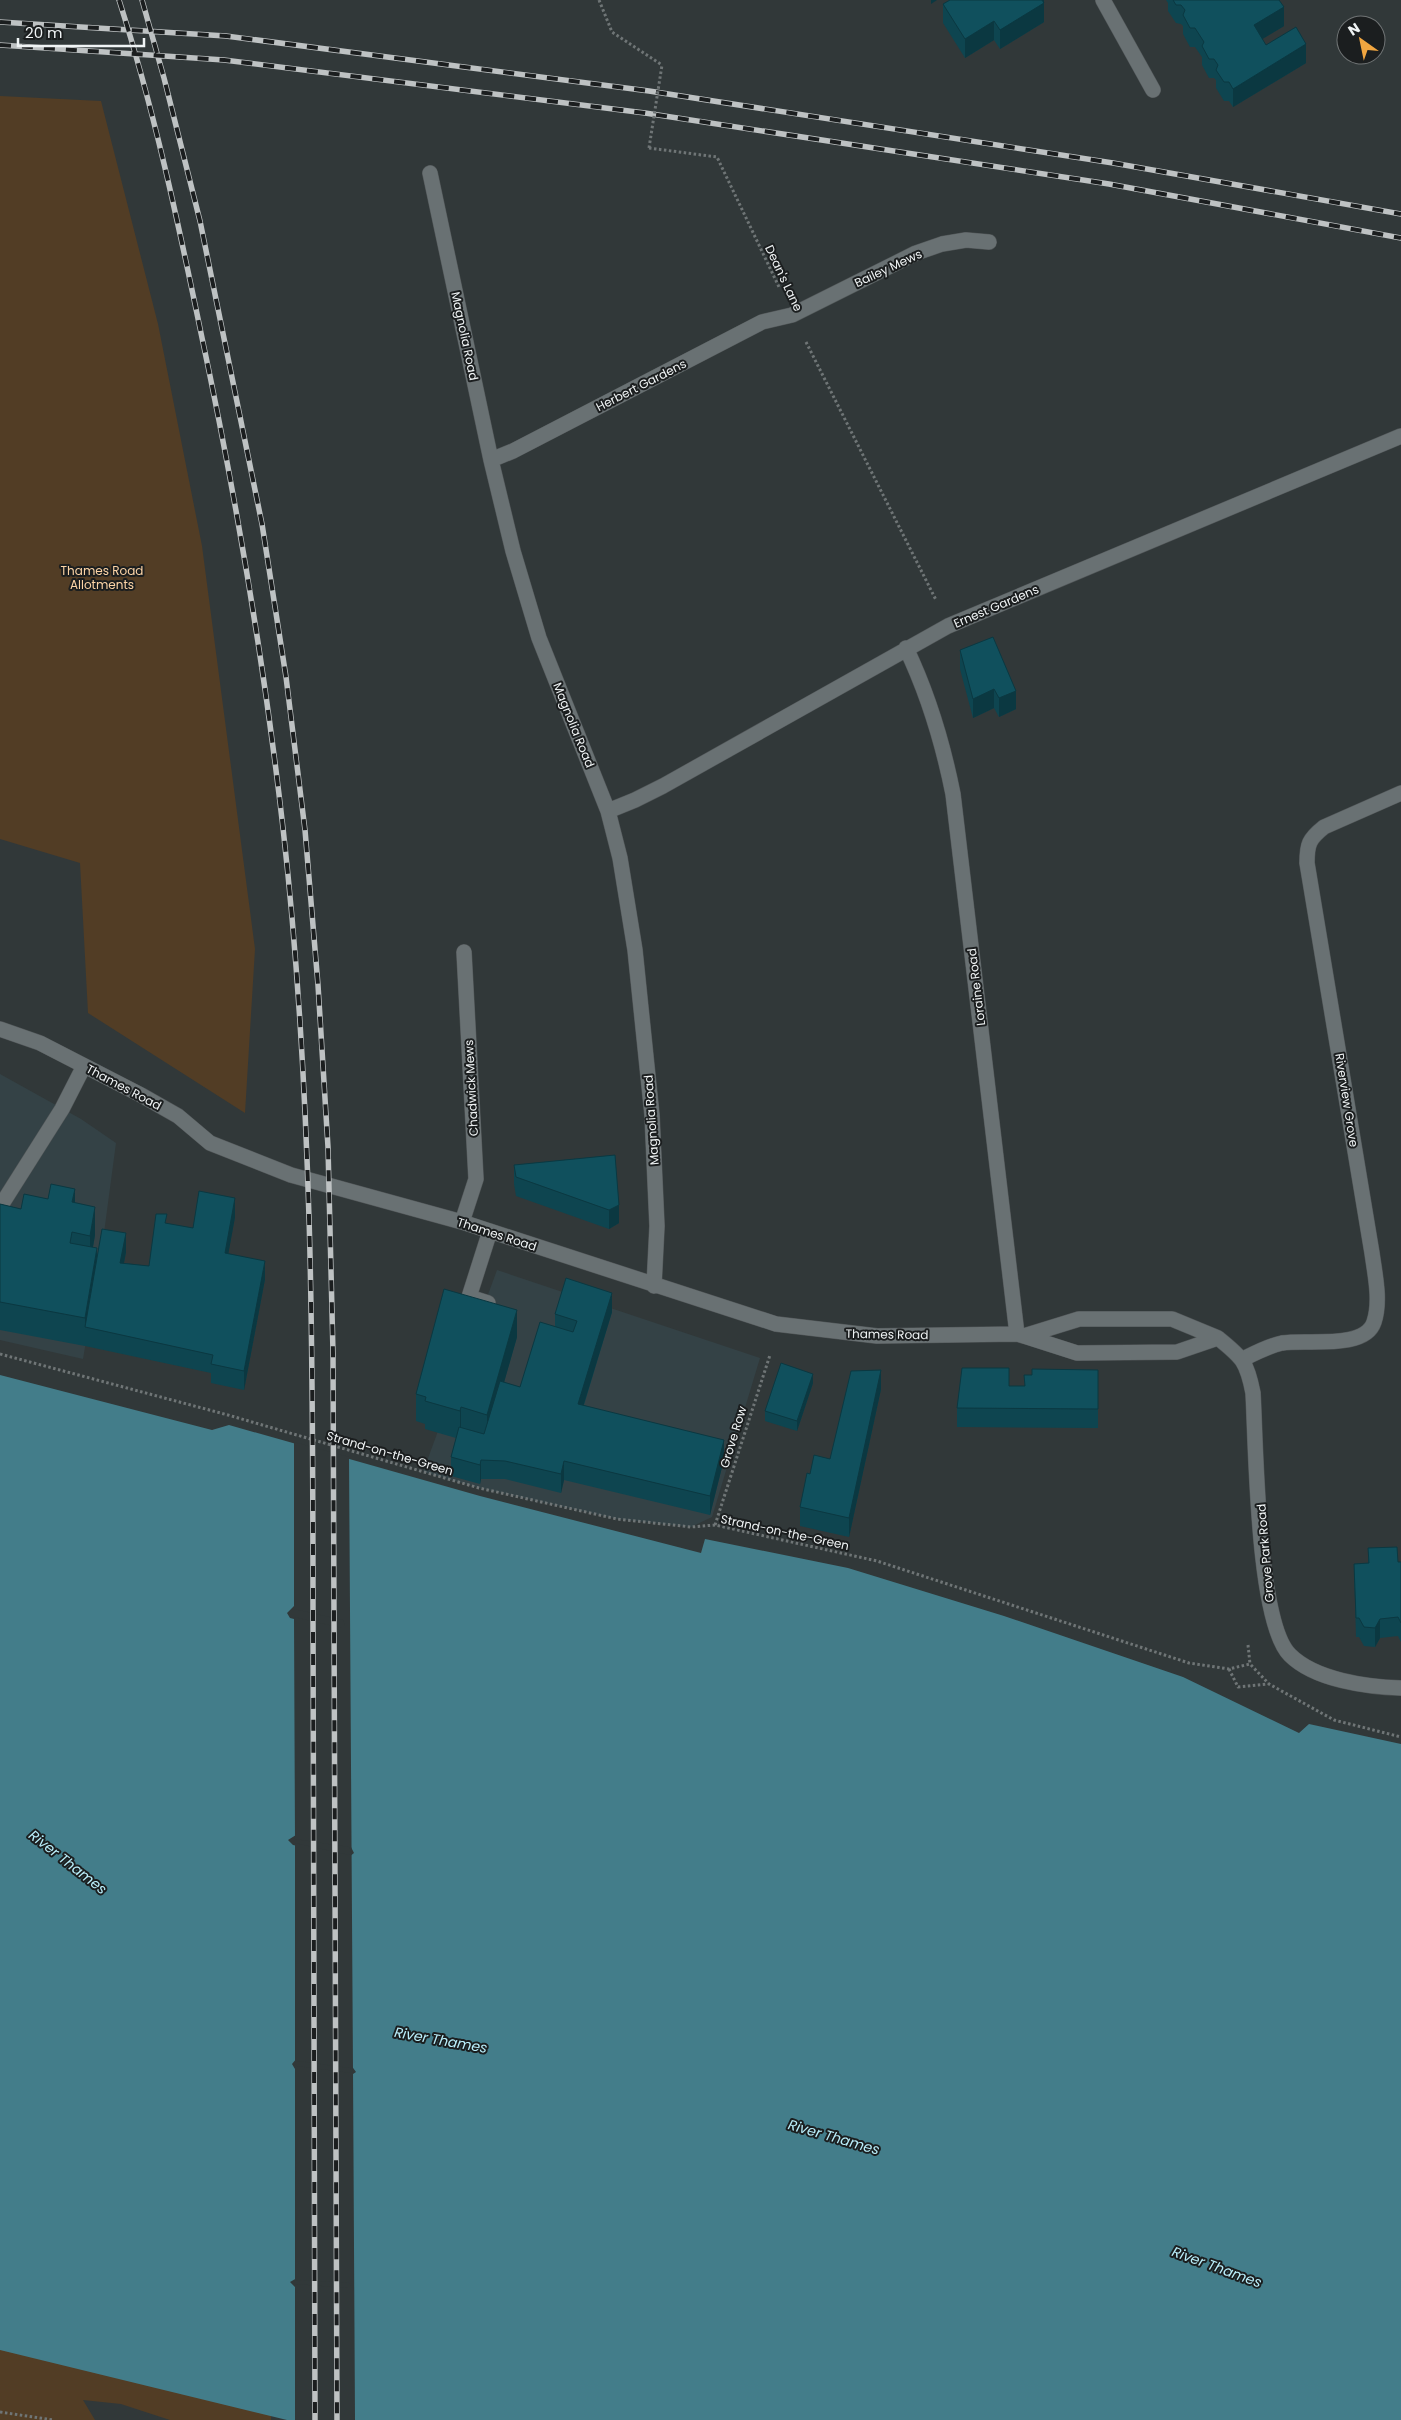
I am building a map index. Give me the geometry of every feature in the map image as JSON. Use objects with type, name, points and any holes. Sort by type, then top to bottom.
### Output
[{"type":"street","points":[[1103,0],[1153,90]]},
{"type":"street","name":"Magnolia Road","points":[[430,173],[491,460],[513,551],[539,638],[608,811],[620,858],[635,950],[652,1115],[658,1226],[654,1286]]},
{"type":"street","name":"Bailey Mews","points":[[792,315],[916,253],[942,244],[966,240],[989,242]]},
{"type":"street","name":"Herbert Gardens","points":[[491,460],[513,451],[762,322],[792,315]]},
{"type":"street","name":"Ernest Gardens","points":[[608,811],[663,786],[948,626],[1401,436]]},
{"type":"street","name":"Loraine Road","points":[[906,648],[921,678],[947,765],[953,794],[1020,1335]]},
{"type":"street","name":"Riverview Grove","points":[[1243,1359],[1282,1343],[1355,1339],[1367,1334],[1374,1324],[1378,1305],[1372,1253],[1307,863],[1307,846],[1314,835],[1324,827],[1401,792]]},
{"type":"street","name":"Chadwick Mews","points":[[462,1222],[476,1179],[464,952]]},
{"type":"street","name":"Thames Road","points":[[0,1029],[40,1043],[178,1116],[210,1143],[291,1175],[462,1222],[654,1286],[776,1324],[877,1336],[1020,1335],[1080,1319],[1172,1319],[1218,1338],[1243,1359]]},
{"type":"street","points":[[0,1207],[62,1109],[84,1066]]},
{"type":"street","points":[[490,1232],[469,1297],[505,1308]]},
{"type":"street","name":"Thames Road","points":[[1020,1335],[1077,1353],[1177,1352],[1218,1338]]},
{"type":"street","name":"Grove Park Road","points":[[1243,1359],[1253,1393],[1268,1600],[1279,1641],[1298,1662],[1323,1675],[1345,1681],[1401,1688]]},
{"type":"path","name":"Dean's Lane","points":[[599,0],[612,32],[662,65],[649,148],[717,158],[792,315],[948,626]]},
{"type":"path","name":"Strand-on-the-Green","points":[[0,1354],[228,1415],[479,1488],[617,1520],[691,1527],[715,1524],[878,1561],[1189,1663],[1228,1669],[1250,1664],[1269,1684],[1334,1720],[1401,1737]]},
{"type":"path","name":"Grove Row","points":[[715,1524],[770,1356]]},
{"type":"path","points":[[1228,1669],[1238,1687],[1269,1684]]},
{"type":"path","points":[[0,2412],[53,2420]]},
{"type":"shaded area","points":[[0,1074],[81,1119],[116,1143],[102,1248],[83,1359],[0,1340]]},
{"type":"shaded area","points":[[497,1270],[760,1358],[712,1517],[691,1527],[617,1519],[479,1488],[423,1472]]},
{"type":"green space","name":"Thames Road Allotments","points":[[0,96],[101,101],[158,324],[202,546],[255,949],[245,1113],[88,1013],[80,863],[0,839]]},
{"type":"green space","points":[[0,2319],[271,2407],[271,2420],[170,2420],[121,2404],[83,2400],[95,2420],[0,2420]]},
{"type":"water","name":"River Thames","points":[[0,1375],[212,1430],[229,1425],[480,1496],[701,1553],[705,1539],[848,1568],[1004,1616],[1183,1677],[1299,1733],[1309,1724],[1401,1744],[1401,2420],[287,2420],[0,2350]],"holes":[[[294,1606],[344,1618],[348,1626],[342,1631],[290,1618],[287,1613]],[[296,1835],[350,1845],[354,1853],[349,1857],[293,1845],[288,1840]],[[297,2058],[351,2065],[356,2072],[350,2076],[295,2069],[292,2064]],[[297,2278],[351,2281],[354,2287],[348,2290],[296,2288],[290,2282]]]},
{"type":"pier","points":[[294,1442],[349,1457],[353,2071],[350,2068],[298,2061],[295,2064],[295,1843],[349,1855],[351,1852],[349,1847],[295,1839],[294,1617],[342,1628],[345,1625],[343,1620],[294,1609]]},
{"type":"pier","points":[[295,2064],[297,2066],[350,2073],[353,2071],[355,2420],[295,2420],[295,2284],[348,2288],[351,2286],[349,2283],[298,2280],[295,2282]]},
{"type":"building","points":[[950,0],[1042,0],[1044,3],[1000,30],[994,21],[965,39],[943,4]]},
{"type":"building","points":[[1173,0],[1279,0],[1284,7],[1254,25],[1266,45],[1296,27],[1306,44],[1233,89],[1229,82],[1224,82],[1216,70],[1218,65],[1214,59],[1209,59],[1202,46],[1204,42],[1195,28],[1190,28],[1183,15],[1185,10],[1181,5],[1176,5]]},
{"type":"building","points":[[993,637],[1016,691],[999,698],[994,689],[973,699],[960,650]]},
{"type":"building","points":[[615,1155],[619,1205],[609,1210],[516,1177],[514,1165]]},
{"type":"building","points":[[51,1184],[75,1189],[72,1202],[95,1207],[90,1236],[72,1232],[70,1243],[97,1248],[85,1318],[0,1302],[0,1204],[21,1209],[24,1194],[48,1199]]},
{"type":"building","points":[[199,1191],[235,1198],[225,1253],[265,1261],[244,1371],[211,1364],[213,1355],[85,1327],[102,1229],[126,1233],[120,1263],[149,1266],[156,1214],[167,1214],[165,1223],[193,1228]]},
{"type":"building","points":[[566,1278],[612,1293],[578,1404],[724,1440],[710,1496],[564,1461],[561,1474],[505,1461],[481,1460],[480,1465],[451,1457],[459,1427],[484,1434],[500,1381],[520,1387],[540,1322],[573,1332],[577,1321],[555,1314]]},
{"type":"building","points":[[444,1289],[517,1310],[487,1415],[461,1407],[460,1411],[425,1401],[426,1397],[416,1394]]},
{"type":"building","points":[[781,1363],[813,1374],[797,1421],[765,1411]]},
{"type":"building","points":[[962,1368],[1009,1368],[1009,1386],[1025,1386],[1024,1375],[1032,1375],[1032,1369],[1098,1370],[1098,1409],[957,1408]]},
{"type":"building","points":[[881,1370],[849,1518],[800,1507],[807,1473],[810,1474],[814,1455],[830,1459],[851,1371]]},
{"type":"building","points":[[1397,1547],[1398,1562],[1401,1562],[1401,1623],[1398,1617],[1380,1619],[1375,1628],[1364,1627],[1359,1618],[1356,1618],[1354,1564],[1369,1563],[1368,1548]]},
{"type":"railway","points":[[119,0],[143,82],[174,208],[226,456],[267,704],[283,828],[293,927],[306,1126],[311,1325],[315,2420]]},
{"type":"railway","points":[[142,0],[200,221],[262,524],[286,677],[305,830],[318,985],[328,1147],[333,1353],[337,2420]]},
{"type":"railway","points":[[0,22],[226,36],[649,91],[1113,163],[1401,214]]},
{"type":"railway","points":[[0,45],[224,60],[645,113],[1109,184],[1401,238]]}]
